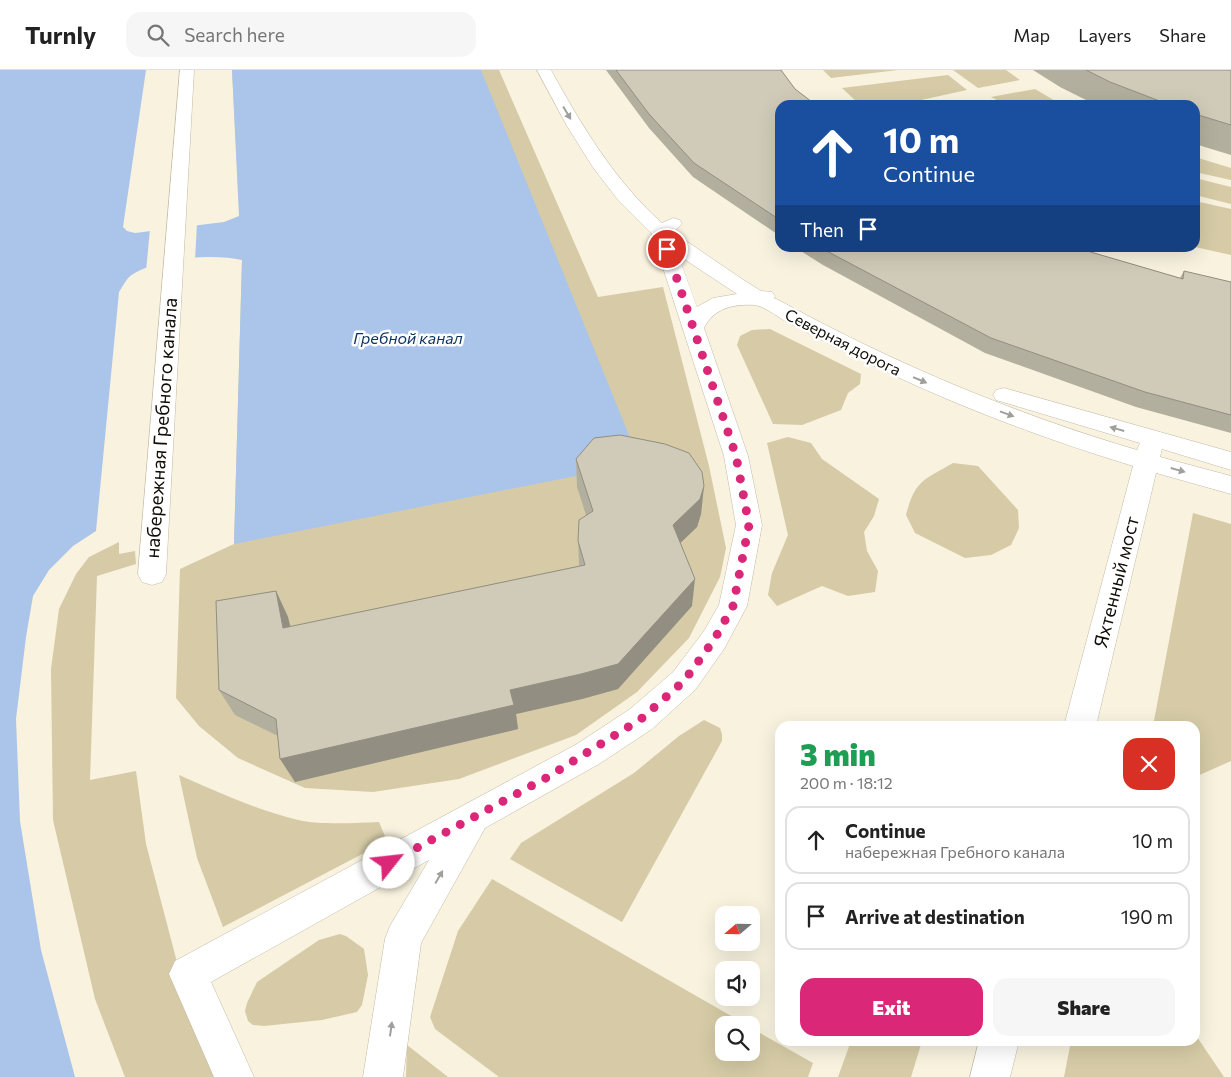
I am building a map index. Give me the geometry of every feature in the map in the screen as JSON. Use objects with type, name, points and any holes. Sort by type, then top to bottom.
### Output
[{"type":"street","name":"набережная Гребного канала","points":[[152,574],[187,70]]},
{"type":"street","name":"Северная дорога","points":[[544,70],[581,136],[616,186],[638,211],[844,344],[961,397],[1060,434],[1149,450],[1231,461]]},
{"type":"street","name":"Северная дорога","points":[[560,70],[597,134],[632,182],[653,206],[667,228]]},
{"type":"street","points":[[234,1077],[188,974],[546,778],[641,719],[684,681],[714,640],[733,606],[749,525],[736,456],[694,329],[667,228]]},
{"type":"street","points":[[694,329],[698,318],[705,309],[718,302],[767,295]]},
{"type":"street","name":"Северная дорога","points":[[1149,450],[1231,485]]},
{"type":"street","name":"Яхтенный мост","points":[[1081,721],[1149,450]]},
{"type":"street","points":[[383,1077],[403,939],[473,817]]},
{"type":"street","points":[[990,1077],[998,1046]]},
{"type":"shaded area","name":"Гребной канал","points":[[232,70],[499,70],[598,297],[663,287],[709,466],[726,548],[720,577],[689,638],[637,692],[576,735],[459,779],[373,792],[305,788],[238,758],[199,726],[176,698],[180,569],[234,544],[242,260]]},
{"type":"shaded area","points":[[823,70],[898,70],[831,78]]},
{"type":"shaded area","points":[[953,70],[1006,70],[1020,80],[978,88]]},
{"type":"shaded area","points":[[948,75],[967,90],[921,100],[855,100],[842,88]]},
{"type":"shaded area","points":[[1035,89],[1054,100],[997,100],[991,97]]},
{"type":"shaded area","points":[[1200,159],[1231,168],[1231,180],[1200,173]]},
{"type":"shaded area","points":[[1200,179],[1231,187],[1231,204],[1200,196]]},
{"type":"shaded area","points":[[1200,202],[1231,209],[1231,255],[1200,248]]},
{"type":"shaded area","points":[[770,329],[861,374],[860,384],[848,393],[841,410],[802,425],[773,424],[737,345],[740,336],[752,330]]},
{"type":"shaded area","points":[[788,437],[811,443],[822,459],[879,499],[874,516],[864,532],[867,551],[878,571],[875,592],[848,596],[822,586],[777,606],[768,595],[772,573],[788,535],[767,443]]},
{"type":"shaded area","points":[[953,463],[978,466],[1018,510],[1019,528],[1011,545],[991,555],[965,558],[915,533],[906,515],[913,494],[922,482]]},
{"type":"shaded area","points":[[1193,513],[1231,524],[1231,761],[1200,775],[1200,721],[1154,721]]},
{"type":"shaded area","points":[[119,542],[119,554],[135,551],[136,564],[97,576],[90,780],[136,771],[146,844],[189,1008],[217,1077],[125,1077],[95,999],[53,820],[51,669],[59,609],[76,574],[89,557]]},
{"type":"shaded area","points":[[704,720],[720,728],[722,741],[622,922],[510,859],[521,843],[634,773],[679,736]]},
{"type":"shaded area","points":[[179,775],[252,806],[306,822],[379,822],[387,841],[223,927],[197,858]]},
{"type":"shaded area","points":[[492,879],[731,1016],[715,1016],[715,1061],[760,1061],[760,1033],[775,1042],[775,1046],[783,1046],[813,1063],[808,1077],[499,1077],[435,1029],[430,1017],[458,931]]},
{"type":"shaded area","points":[[340,934],[364,949],[368,975],[362,1005],[357,1012],[322,1020],[264,1026],[253,1025],[248,1021],[245,1011],[257,982],[319,940]]},
{"type":"shaded area","points":[[1200,1041],[1224,1077],[1064,1077],[1070,1046],[1200,1046]]},
{"type":"shaded area","points":[[407,1045],[448,1077],[406,1077]]},
{"type":"shaded area","points":[[849,1046],[920,1046],[911,1077],[838,1077]]},
{"type":"water","name":"Гребной канал","points":[[0,70],[146,70],[123,227],[127,231],[135,233],[224,222],[239,216],[232,70],[481,70],[635,450],[584,464],[576,476],[234,544],[242,260],[216,257],[186,258],[157,264],[129,277],[119,292],[96,531],[73,546],[49,570],[33,596],[16,719],[20,821],[41,950],[75,1077],[0,1077]]},
{"type":"pier","points":[[197,223],[195,261],[159,266],[146,271],[150,229]]},
{"type":"building","points":[[616,70],[781,70],[795,89],[809,100],[775,100],[775,217],[694,163],[649,114]]},
{"type":"building","points":[[1086,70],[1231,70],[1231,125],[1200,116],[1200,100],[1157,100],[1110,82]]},
{"type":"building","points":[[829,252],[1091,252],[1183,279],[1184,271],[1231,282],[1231,415],[1145,392],[991,338]]},
{"type":"building","points":[[620,435],[665,444],[689,453],[702,472],[704,486],[700,499],[673,525],[695,579],[618,664],[510,690],[514,705],[280,759],[276,719],[219,690],[216,601],[276,591],[283,628],[585,565],[578,541],[579,520],[593,511],[576,459],[594,438]]},
{"type":"route","points":[[389,863],[546,778],[588,754],[641,719],[684,681],[714,640],[733,606],[749,525],[736,456],[667,249]]}]
